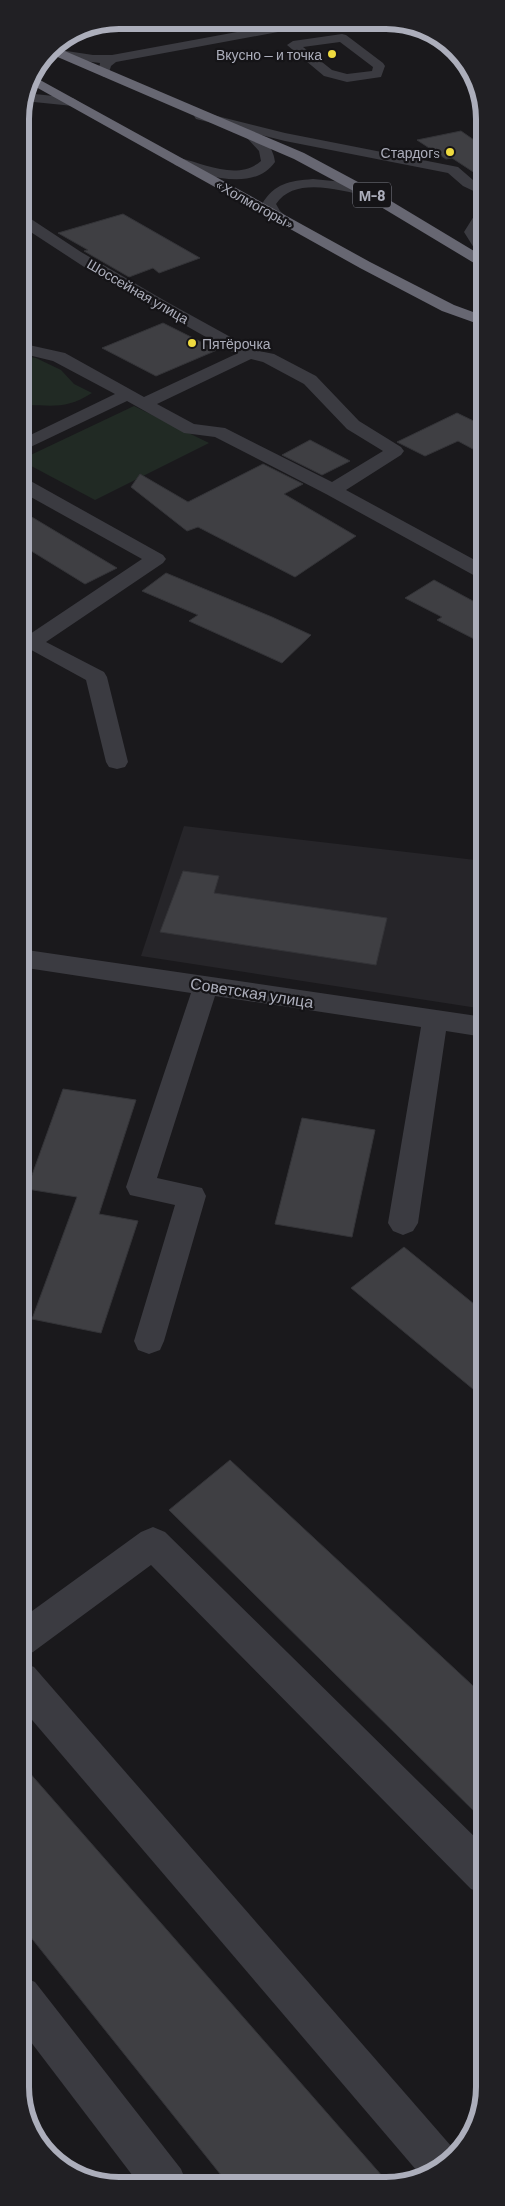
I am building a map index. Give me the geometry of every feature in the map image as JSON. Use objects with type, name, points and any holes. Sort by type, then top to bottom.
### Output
[{"type":"highway","name":"М-8","points":[[57,53],[300,156],[366,192],[476,258]]},
{"type":"highway","name":"«Холмогоры»","points":[[37,82],[281,218],[448,308],[476,318]]},
{"type":"street","points":[[58,53],[93,59],[112,59],[273,29]]},
{"type":"street","points":[[312,29],[326,40],[342,38],[379,66],[377,74],[348,78],[328,73],[293,45],[326,40]]},
{"type":"street","points":[[104,73],[105,65],[112,59]]},
{"type":"street","points":[[32,98],[73,102]]},
{"type":"street","points":[[200,115],[285,136],[453,170],[476,188]]},
{"type":"street","points":[[180,162],[223,174],[237,174],[259,170],[268,162],[268,155],[266,149],[254,138]]},
{"type":"street","points":[[281,218],[274,214],[270,204],[275,195],[291,188],[324,183],[347,186],[366,192]]},
{"type":"street","name":"Шоссейная улица","points":[[29,224],[57,244],[148,298],[249,354],[268,358],[310,380],[353,425],[395,451],[332,490]]},
{"type":"street","points":[[476,224],[471,232],[476,240]]},
{"type":"street","points":[[29,350],[59,357],[190,429],[219,432],[332,490],[476,569]]},
{"type":"street","points":[[143,404],[249,354]]},
{"type":"street","points":[[29,443],[127,395]]},
{"type":"street","points":[[29,488],[156,559],[31,642],[96,677],[117,762]]},
{"type":"street","name":"Советская улица","points":[[29,959],[476,1026]]},
{"type":"street","points":[[149,1342],[192,1196],[140,1187],[206,985]]},
{"type":"street","points":[[403,1223],[436,1020]]},
{"type":"street","points":[[29,1634],[153,1542],[476,1866]]},
{"type":"street","points":[[29,1689],[437,2161]]},
{"type":"street","points":[[29,2006],[161,2177]]},
{"type":"shaded area","points":[[29,357],[61,370],[74,384],[92,393],[69,404],[29,405]]},
{"type":"shaded area","points":[[134,406],[209,443],[95,500],[29,465],[29,456]]},
{"type":"shaded area","points":[[184,826],[476,860],[476,1008],[141,956]]},
{"type":"building","points":[[461,131],[476,141],[476,174],[452,158],[446,159],[417,140]]},
{"type":"building","points":[[123,214],[200,258],[159,273],[153,268],[129,277],[84,251],[88,250],[58,233]]},
{"type":"building","points":[[163,323],[217,350],[156,376],[102,348]]},
{"type":"building","points":[[457,413],[476,422],[476,451],[458,441],[425,456],[397,442]]},
{"type":"building","points":[[310,440],[350,461],[322,475],[282,455]]},
{"type":"building","points":[[263,464],[303,484],[284,494],[356,536],[295,577],[198,527],[187,531],[131,487],[140,474],[188,502]]},
{"type":"building","points":[[29,515],[117,568],[85,584],[29,550]]},
{"type":"building","points":[[166,573],[311,635],[282,663],[189,621],[198,615],[142,591]]},
{"type":"building","points":[[434,580],[476,603],[476,640],[437,620],[442,617],[405,598]]},
{"type":"building","points":[[183,871],[219,876],[214,893],[387,918],[376,965],[160,932]]},
{"type":"building","points":[[63,1089],[136,1100],[99,1214],[138,1221],[101,1333],[32,1319],[77,1197],[29,1189],[29,1183]]},
{"type":"building","points":[[302,1118],[375,1130],[352,1237],[275,1224]]},
{"type":"building","points":[[404,1247],[476,1306],[476,1392],[351,1288]]},
{"type":"building","points":[[230,1460],[476,1689],[476,1813],[169,1510]]},
{"type":"building","points":[[29,1772],[383,2177],[223,2177],[29,1935]]},
{"type":"place","name":"Вкусно — и точка","points":[[332,54]]},
{"type":"place","name":"Стардогs","points":[[450,152]]},
{"type":"place","name":"Пятёрочка","points":[[192,343]]}]
